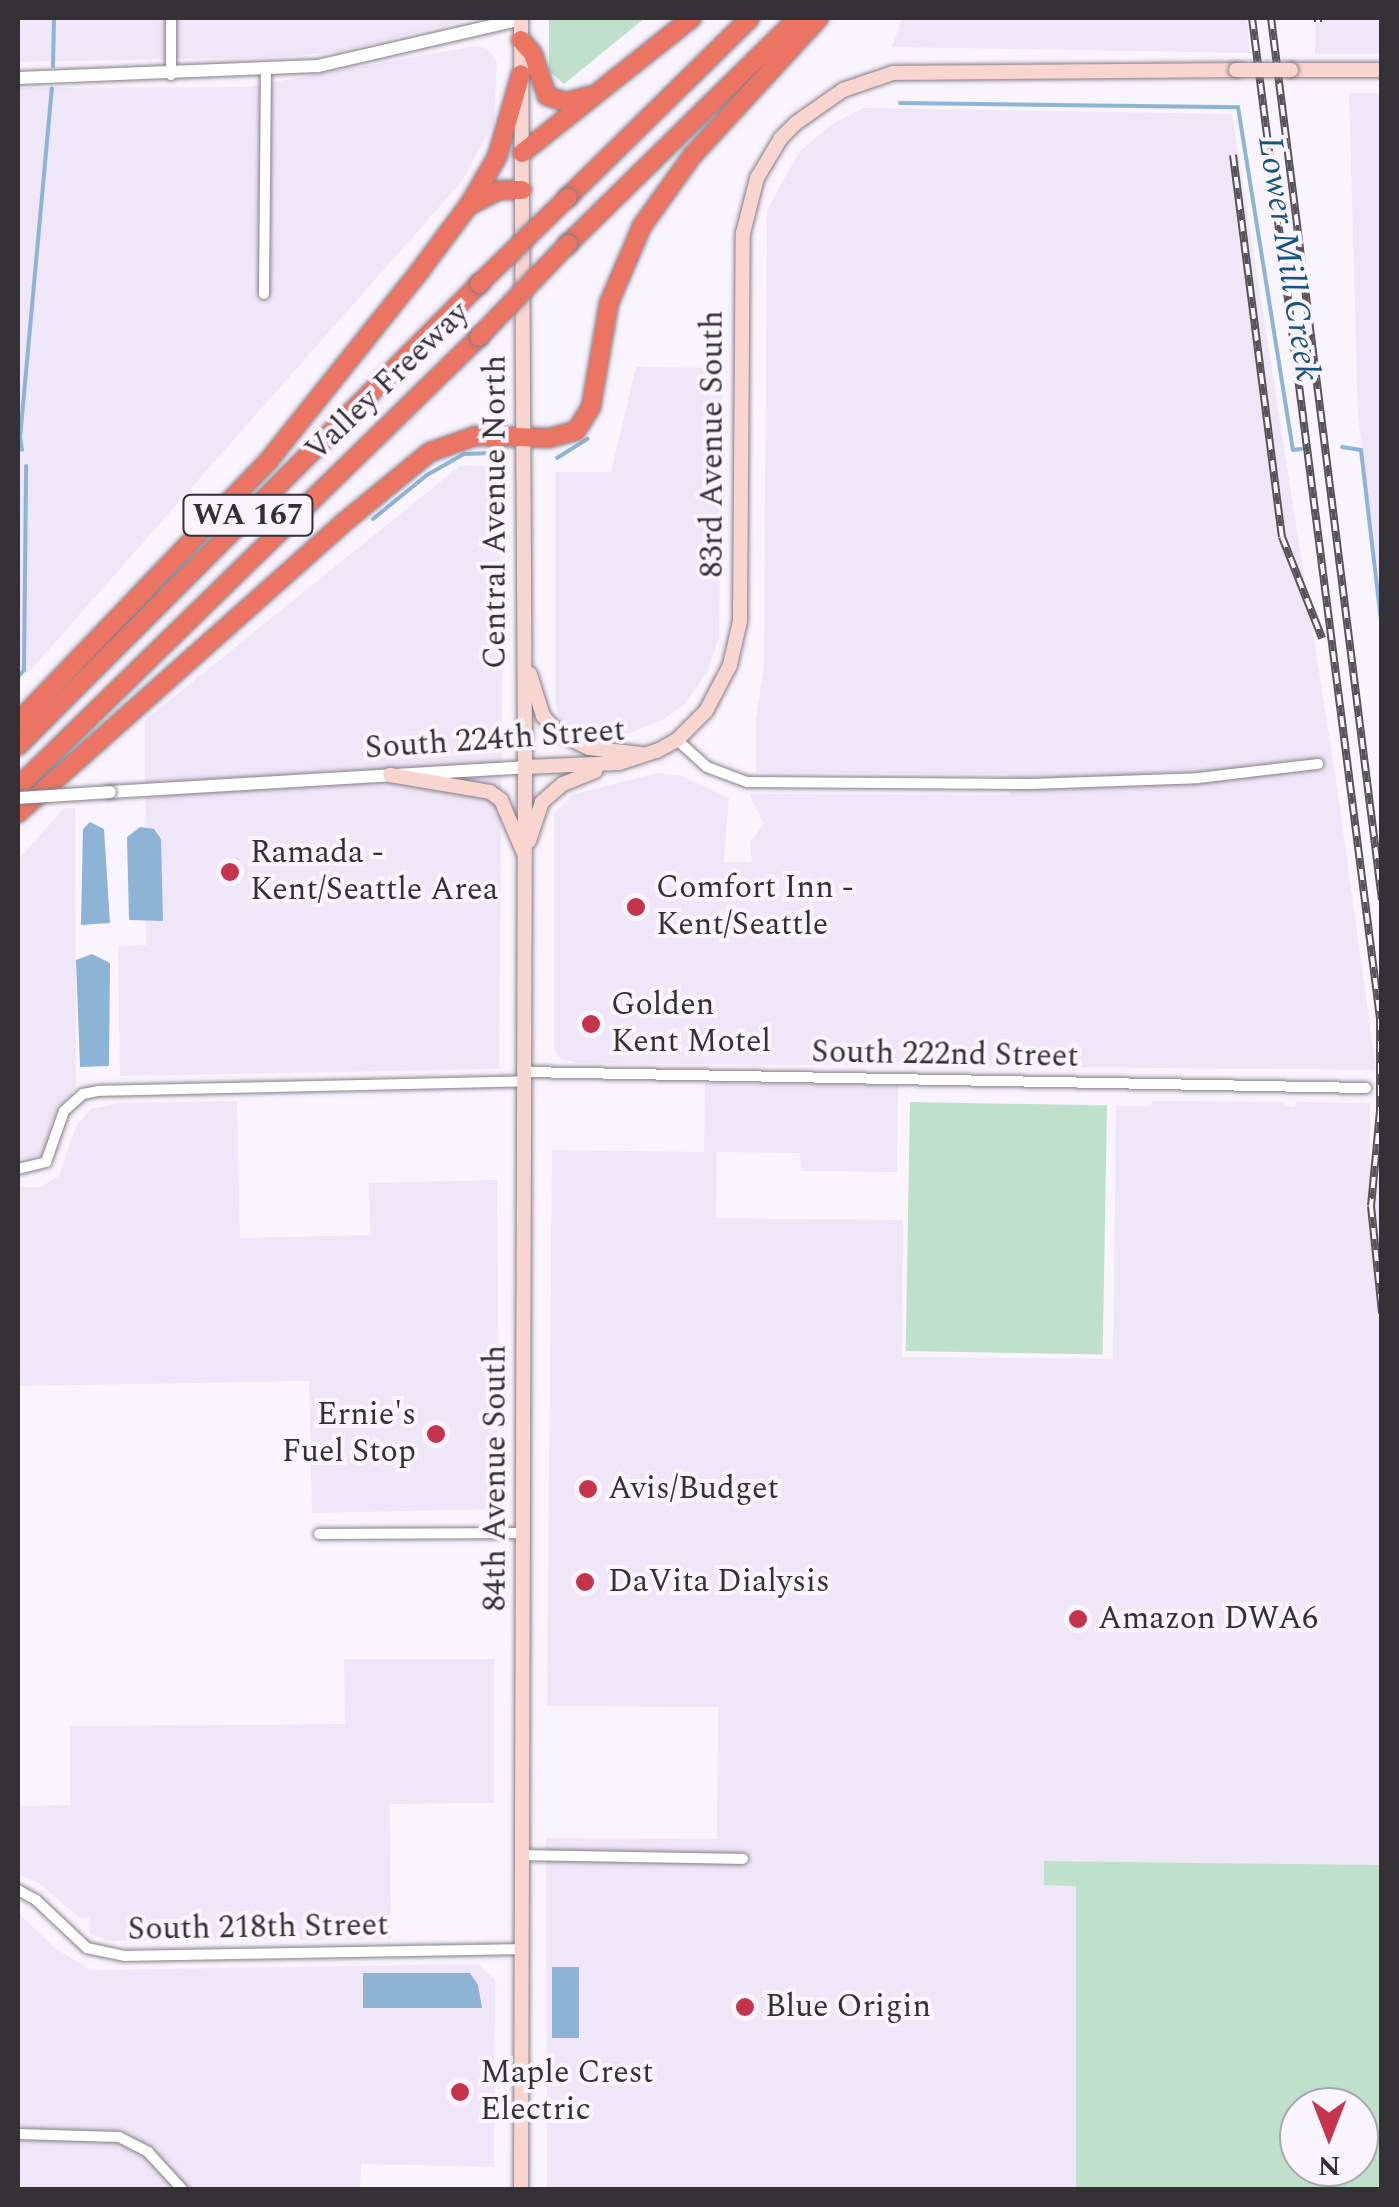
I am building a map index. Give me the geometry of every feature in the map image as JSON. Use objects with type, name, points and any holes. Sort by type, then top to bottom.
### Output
[{"type":"highway","points":[[522,153],[692,18]]},
{"type":"highway","name":"Valley Freeway","points":[[18,746],[750,18]]},
{"type":"highway","name":"Valley Freeway","points":[[18,788],[479,338],[568,244],[798,18]]},
{"type":"highway","points":[[18,813],[414,463],[462,438],[568,436],[584,422],[609,302],[642,226],[692,156],[819,18]]},
{"type":"highway","points":[[521,40],[533,54],[543,92],[554,100],[566,102],[602,90]]},
{"type":"highway","points":[[18,722],[269,460],[469,206],[496,157],[522,74]]},
{"type":"highway","points":[[469,206],[498,190],[522,190]]},
{"type":"main road","name":"Central Avenue North","points":[[521,18],[525,767]]},
{"type":"main road","name":"83rd Avenue South","points":[[677,740],[716,697],[738,636],[743,233],[757,178],[781,138],[827,98],[861,81],[893,72],[1382,70]]},
{"type":"main road","points":[[524,654],[543,716],[556,732],[589,748],[649,754]]},
{"type":"main road","name":"South 224th Street","points":[[525,767],[619,763],[677,740]]},
{"type":"main road","points":[[525,856],[542,802],[579,776],[619,763]]},
{"type":"main road","name":"84th Avenue South","points":[[521,2190],[525,767]]},
{"type":"main road","points":[[390,775],[490,792],[501,800],[525,856]]},
{"type":"street","points":[[170,18],[171,74]]},
{"type":"street","points":[[18,78],[266,71],[362,59],[521,18]]},
{"type":"street","points":[[264,294],[266,71]]},
{"type":"street","points":[[677,740],[707,767],[746,782],[1048,784],[1198,778],[1318,764]]},
{"type":"street","name":"South 224th Street","points":[[18,798],[525,767]]},
{"type":"street","name":"South 222nd Street","points":[[18,1169],[46,1162],[64,1111],[83,1094],[99,1091],[524,1077],[1366,1088]]},
{"type":"street","points":[[319,1534],[523,1533]]},
{"type":"street","points":[[522,1855],[742,1859]]},
{"type":"street","name":"South 218th Street","points":[[18,1890],[36,1900],[86,1948],[125,1956],[522,1948]]},
{"type":"street","points":[[18,2134],[119,2137],[148,2152],[184,2190]]},
{"type":"shaded area","points":[[18,18],[475,18],[336,52],[280,57],[18,62]]},
{"type":"shaded area","points":[[902,18],[1247,18],[1250,53],[892,47]]},
{"type":"shaded area","points":[[1315,18],[1381,18],[1381,54],[1315,54]]},
{"type":"shaded area","points":[[475,46],[488,49],[497,63],[494,123],[462,181],[28,673],[18,670],[18,88],[247,87]]},
{"type":"shaded area","points":[[1349,93],[1381,93],[1381,594],[1358,417]]},
{"type":"shaded area","points":[[864,108],[1232,114],[1337,787],[1376,1070],[578,1063],[561,1059],[554,1050],[554,813],[574,794],[657,773],[682,776],[729,798],[724,862],[752,862],[750,842],[764,824],[749,794],[1009,795],[1009,774],[756,772],[756,719],[764,666],[767,210],[800,151],[832,124]]},
{"type":"shaded area","points":[[636,367],[723,368],[719,637],[708,671],[684,705],[662,720],[625,735],[581,734],[560,719],[555,704],[555,472],[611,472]]},
{"type":"shaded area","points":[[461,465],[504,467],[499,1069],[120,1076],[118,946],[146,945],[145,720]]},
{"type":"shaded area","points":[[64,808],[75,808],[76,1087],[52,1120],[44,1154],[18,1159],[18,860]]},
{"type":"shaded area","points":[[705,1083],[898,1085],[897,1172],[801,1171],[800,1153],[717,1152],[716,1218],[903,1220],[902,1357],[1113,1359],[1116,1106],[1151,1106],[1152,1101],[1283,1102],[1284,1106],[1295,1107],[1296,1102],[1370,1103],[1370,1177],[1380,1178],[1382,1186],[1381,1865],[1044,1861],[1076,1885],[1076,2189],[547,2189],[546,1838],[717,1839],[718,1707],[547,1706],[552,1150],[704,1152]]},
{"type":"shaded area","points":[[237,1101],[240,1238],[370,1235],[369,1183],[497,1180],[500,1509],[312,1513],[309,1381],[18,1386],[18,1187],[41,1187],[59,1176],[76,1126],[91,1109],[119,1103]]},
{"type":"shaded area","points":[[344,1659],[494,1659],[494,1803],[390,1804],[391,1939],[110,1941],[90,1934],[89,1918],[79,1918],[39,1883],[18,1874],[18,1806],[70,1805],[70,1726],[345,1724]]},
{"type":"shaded area","points":[[18,1913],[55,1948],[90,1970],[478,1964],[495,1980],[494,2167],[361,2164],[360,2190],[18,2189]]},
{"type":"green space","points":[[549,18],[645,18],[564,84],[549,71]]},
{"type":"green space","points":[[910,1102],[1107,1105],[1103,1354],[906,1351]]},
{"type":"green space","points":[[1044,1861],[1381,1865],[1381,2189],[1076,2189],[1076,1886],[1044,1885]]},
{"type":"water","points":[[90,822],[104,829],[110,923],[81,925],[83,829]]},
{"type":"water","points":[[140,827],[154,829],[161,839],[163,921],[129,920],[127,837]]},
{"type":"water","points":[[92,954],[110,963],[109,1066],[80,1067],[76,960]]},
{"type":"water","points":[[552,1967],[579,1967],[579,2038],[552,2038]]},
{"type":"water","points":[[363,1973],[470,1973],[478,1985],[482,2008],[363,2008]]},
{"type":"waterway","points":[[53,66],[54,18]]},
{"type":"waterway","points":[[22,450],[52,88]]},
{"type":"waterway","name":"Lower Mill Creek","points":[[900,103],[1238,107],[1293,450],[1301,449]]},
{"type":"waterway","points":[[557,458],[587,439]]},
{"type":"waterway","name":"Lower Mill Creek","points":[[1342,447],[1361,450],[1382,629]]},
{"type":"waterway","points":[[373,519],[427,475],[464,454],[492,453]]},
{"type":"waterway","points":[[18,677],[24,670],[26,466]]},
{"type":"railway","points":[[1252,18],[1382,1034]]},
{"type":"railway","points":[[1271,18],[1382,900]]},
{"type":"railway","points":[[1233,155],[1282,537],[1322,638]]},
{"type":"railway","points":[[1380,1019],[1380,1111],[1371,1206],[1382,1313]]},
{"type":"place","name":"Ramada - Kent/Seattle Area","points":[[230,872]]},
{"type":"place","name":"Comfort Inn - Kent/Seattle","points":[[636,907]]},
{"type":"place","name":"Golden Kent Motel","points":[[591,1024]]},
{"type":"place","name":"Ernie's Fuel Stop","points":[[436,1434]]},
{"type":"place","name":"Avis/Budget","points":[[588,1489]]},
{"type":"place","name":"DaVita Dialysis","points":[[585,1582]]},
{"type":"place","name":"Amazon DWA6","points":[[1078,1619]]},
{"type":"place","name":"Blue Origin","points":[[745,2007]]},
{"type":"place","name":"Maple Crest Electric","points":[[460,2092]]}]
